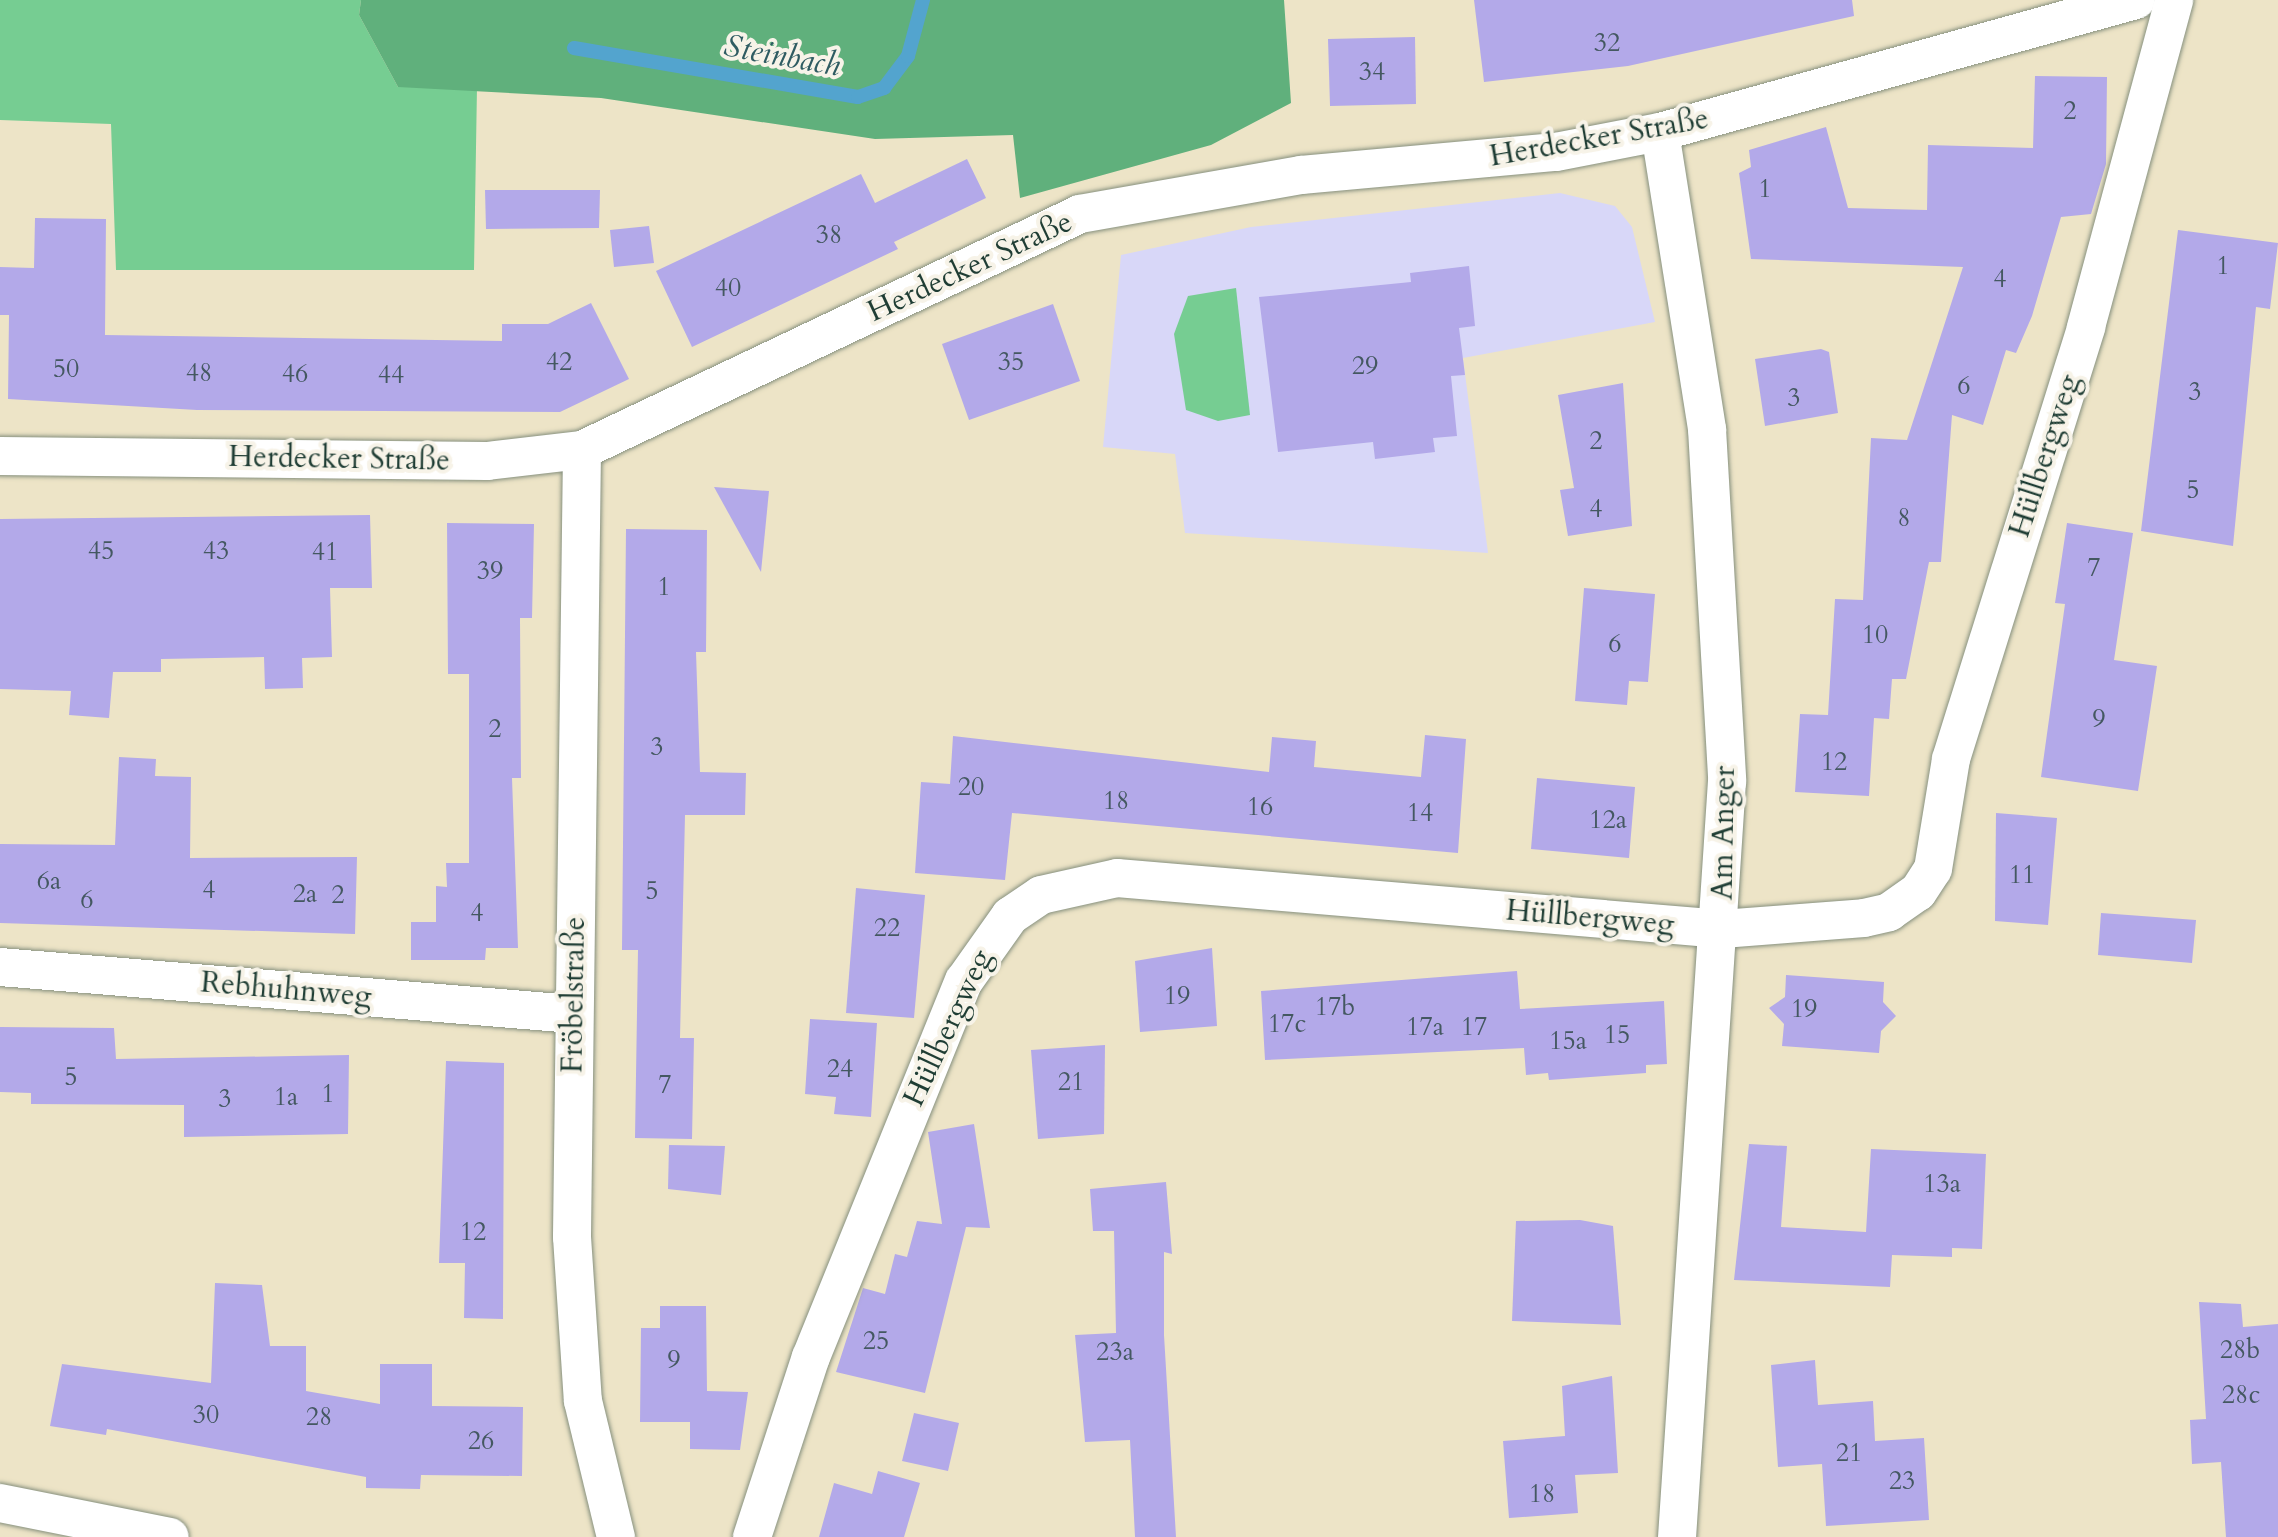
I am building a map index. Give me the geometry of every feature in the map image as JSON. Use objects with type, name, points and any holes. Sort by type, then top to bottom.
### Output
[{"type":"street","name":"Herdecker Straße","points":[[0,456],[487,461],[582,450],[1080,214],[1301,175],[1556,152],[1660,132],[2136,0]]},
{"type":"street","name":"Hüllbergweg","points":[[752,1537],[811,1357],[964,981],[1010,916],[1041,895],[1117,878],[1722,929],[1889,912],[1918,892],[1933,869],[1951,759],[2086,327],[2174,0]]},
{"type":"street","name":"Am Anger","points":[[1660,132],[1707,429],[1722,612],[1722,929],[1677,1537]]},
{"type":"street","name":"Fröbelstraße","points":[[582,450],[572,1237],[583,1401],[616,1537]]},
{"type":"street","name":"Rebhuhnweg","points":[[0,967],[573,1014]]},
{"type":"street","points":[[0,1503],[170,1537]]},
{"type":"shaded area","points":[[1560,193],[1615,206],[1632,227],[1655,322],[1463,358],[1488,553],[1185,533],[1175,454],[1103,447],[1121,255],[1251,227]]},
{"type":"green space","points":[[0,0],[361,0],[359,15],[398,87],[477,87],[474,270],[116,270],[111,124],[0,120]]},
{"type":"green space","points":[[361,0],[1284,0],[1291,103],[1211,145],[1020,198],[1013,135],[875,139],[601,98],[398,87],[359,15]]},
{"type":"green space","points":[[1236,288],[1250,415],[1218,421],[1186,410],[1174,334],[1188,296]]},
{"type":"building","points":[[1474,0],[1852,0],[1854,16],[1628,66],[1484,82]]},
{"type":"building","points":[[1415,37],[1416,104],[1330,106],[1328,39]]},
{"type":"building","points":[[2035,76],[2107,77],[2106,164],[2091,214],[2061,217],[2032,316],[2016,353],[2006,350],[1983,425],[1952,415],[1941,562],[1929,562],[1906,679],[1892,679],[1889,719],[1874,718],[1869,796],[1795,792],[1800,714],[1828,715],[1835,599],[1863,600],[1871,438],[1907,440],[1963,267],[1751,259],[1739,173],[1751,167],[1749,150],[1826,127],[1848,208],[1927,210],[1928,145],[2033,148]]},
{"type":"building","points":[[967,159],[986,198],[894,242],[898,249],[692,347],[656,271],[861,174],[875,203]]},
{"type":"building","points":[[485,190],[600,190],[599,228],[486,229]]},
{"type":"building","points":[[35,218],[106,219],[105,335],[502,341],[502,324],[548,324],[591,303],[629,379],[560,412],[197,410],[8,399],[9,315],[0,315],[0,267],[34,268]]},
{"type":"building","points":[[649,226],[654,263],[614,267],[610,230]]},
{"type":"building","points":[[2178,230],[2278,243],[2270,309],[2256,307],[2233,546],[2141,531]]},
{"type":"building","points":[[1469,266],[1475,326],[1459,328],[1465,375],[1451,376],[1457,436],[1433,438],[1435,452],[1375,459],[1373,442],[1278,452],[1259,297],[1411,282],[1410,273]]},
{"type":"building","points":[[1053,304],[1080,381],[969,420],[942,344]]},
{"type":"building","points":[[1821,349],[1829,352],[1838,413],[1765,426],[1755,359]]},
{"type":"building","points":[[1623,383],[1632,526],[1568,536],[1560,490],[1574,488],[1558,395]]},
{"type":"building","points":[[714,487],[769,491],[761,572]]},
{"type":"building","points":[[370,515],[372,588],[330,588],[332,657],[302,658],[303,688],[265,689],[264,657],[161,659],[161,672],[113,672],[109,718],[69,715],[71,691],[0,689],[0,519]]},
{"type":"building","points":[[447,523],[534,524],[532,618],[520,618],[521,778],[512,778],[518,948],[486,948],[485,960],[411,960],[411,922],[436,922],[436,886],[447,887],[446,863],[469,863],[469,674],[448,674]]},
{"type":"building","points":[[2067,523],[2133,533],[2114,660],[2157,666],[2138,791],[2041,777],[2065,604],[2055,603]]},
{"type":"building","points":[[626,529],[707,530],[706,652],[696,652],[700,772],[746,773],[745,815],[685,815],[680,1038],[694,1038],[692,1139],[635,1138],[638,950],[622,950]]},
{"type":"building","points":[[1584,588],[1655,594],[1648,682],[1629,681],[1627,705],[1575,701]]},
{"type":"building","points":[[1425,735],[1466,739],[1458,853],[1012,813],[1005,880],[915,873],[921,782],[950,784],[953,736],[1269,772],[1272,737],[1316,741],[1314,767],[1421,777]]},
{"type":"building","points":[[119,757],[156,759],[155,776],[191,777],[190,858],[357,857],[355,934],[0,923],[0,844],[115,845]]},
{"type":"building","points":[[1537,778],[1635,787],[1629,858],[1531,849]]},
{"type":"building","points":[[1996,813],[2057,818],[2048,925],[1995,921]]},
{"type":"building","points":[[856,888],[925,895],[914,1018],[846,1013]]},
{"type":"building","points":[[2101,913],[2196,920],[2192,963],[2098,955]]},
{"type":"building","points":[[1212,948],[1217,1026],[1140,1032],[1135,961]]},
{"type":"building","points":[[1517,971],[1520,1009],[1664,1001],[1667,1064],[1646,1065],[1646,1073],[1549,1080],[1548,1073],[1526,1075],[1524,1048],[1265,1060],[1261,991]]},
{"type":"building","points":[[1786,975],[1884,982],[1883,1002],[1896,1016],[1881,1031],[1879,1053],[1782,1046],[1784,1024],[1769,1008],[1785,997]]},
{"type":"building","points":[[810,1019],[877,1023],[871,1117],[834,1114],[836,1097],[805,1094]]},
{"type":"building","points":[[0,1027],[114,1028],[116,1059],[349,1055],[348,1134],[184,1137],[184,1105],[31,1104],[31,1093],[0,1092]]},
{"type":"building","points":[[1105,1045],[1104,1134],[1038,1139],[1031,1050]]},
{"type":"building","points":[[446,1061],[504,1063],[503,1319],[464,1318],[465,1263],[439,1263]]},
{"type":"building","points":[[974,1124],[990,1228],[966,1227],[925,1393],[836,1372],[863,1288],[885,1294],[895,1254],[907,1257],[917,1221],[942,1224],[928,1132]]},
{"type":"building","points":[[1749,1144],[1787,1146],[1781,1227],[1866,1232],[1871,1149],[1986,1154],[1982,1249],[1952,1248],[1952,1257],[1892,1255],[1890,1287],[1734,1280]]},
{"type":"building","points":[[669,1145],[725,1146],[721,1195],[668,1189]]},
{"type":"building","points":[[1166,1182],[1172,1254],[1164,1252],[1164,1335],[1176,1537],[1135,1537],[1130,1440],[1085,1442],[1075,1335],[1116,1333],[1114,1231],[1093,1231],[1090,1189]]},
{"type":"building","points":[[1580,1220],[1613,1226],[1621,1325],[1512,1321],[1516,1221]]},
{"type":"building","points":[[215,1283],[262,1285],[270,1346],[306,1346],[306,1391],[380,1404],[380,1364],[432,1364],[432,1406],[523,1407],[522,1476],[421,1475],[420,1489],[366,1488],[366,1477],[107,1429],[106,1435],[50,1426],[62,1364],[211,1383]]},
{"type":"building","points":[[2199,1302],[2241,1304],[2243,1327],[2278,1324],[2278,1537],[2226,1537],[2221,1462],[2192,1464],[2190,1420],[2206,1419]]},
{"type":"building","points":[[660,1306],[706,1306],[707,1391],[748,1392],[740,1450],[690,1449],[690,1422],[640,1422],[641,1328],[660,1328]]},
{"type":"building","points":[[1815,1360],[1818,1405],[1873,1401],[1875,1441],[1924,1438],[1929,1520],[1826,1526],[1822,1464],[1778,1467],[1771,1365]]},
{"type":"building","points":[[1612,1376],[1618,1473],[1575,1475],[1578,1513],[1509,1518],[1503,1441],[1565,1436],[1562,1386]]},
{"type":"building","points":[[914,1413],[959,1423],[948,1471],[902,1461]]},
{"type":"building","points":[[878,1471],[920,1483],[904,1537],[819,1537],[834,1483],[872,1494]]},
{"type":"waterway","name":"Steinbach","points":[[574,48],[858,97],[884,88],[908,56],[923,0]]}]
